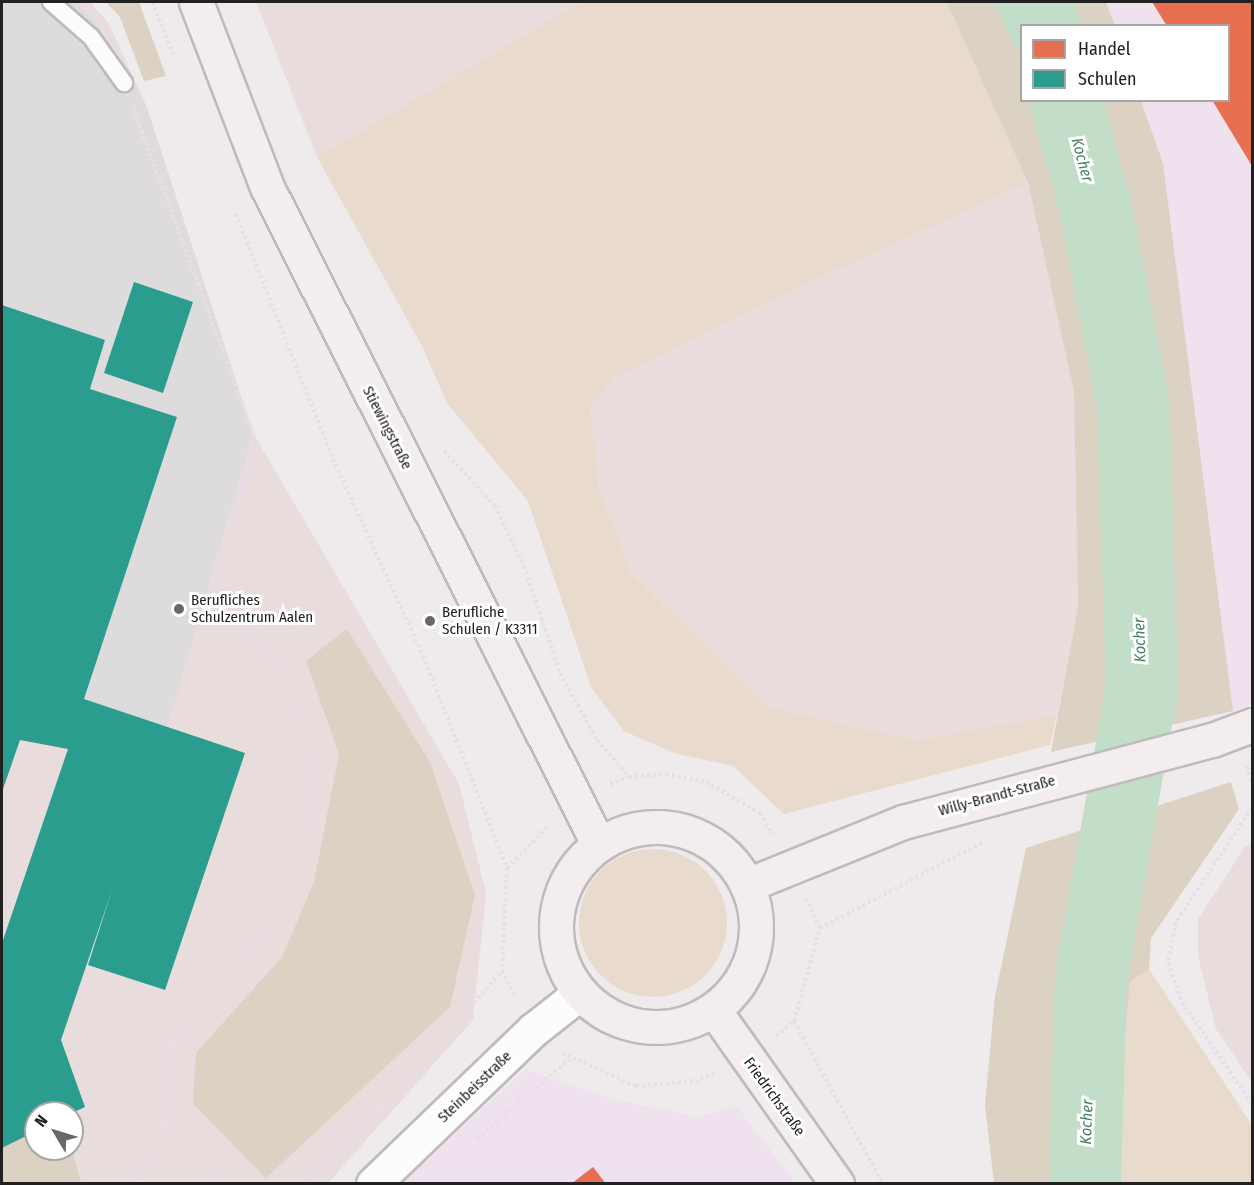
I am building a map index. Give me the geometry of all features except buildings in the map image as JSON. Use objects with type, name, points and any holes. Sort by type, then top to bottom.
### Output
[{"type":"main road","name":"Stiewingstraße","points":[[196,2],[267,187],[599,845]]},
{"type":"main road","name":"Willy-Brandt-Straße","points":[[747,885],[903,822],[1212,740],[1252,725]]},
{"type":"main road","points":[[653,826],[682,830],[709,842],[731,860],[747,885],[756,919],[753,953],[738,985],[714,1010],[687,1023],[659,1028],[629,1024],[602,1012],[580,993],[563,965],[557,921],[560,899],[574,868],[599,845],[625,832],[653,826]]},
{"type":"main road","name":"Friedrichstraße","points":[[714,1010],[746,1059],[837,1184]]},
{"type":"street","name":"Steinbeisstraße","points":[[373,1184],[533,1030],[580,993]]},
{"type":"lane","points":[[51,2],[91,37],[124,83]]},
{"type":"path","points":[[152,2],[178,68]]},
{"type":"path","points":[[124,83],[253,433],[219,599],[292,679],[314,760],[310,830],[275,921],[168,1048],[166,1126],[137,1184]]},
{"type":"path","points":[[231,202],[333,459],[423,656],[507,868],[502,971],[533,1030],[569,1059],[636,1086],[695,1081],[746,1059],[794,1021],[820,928],[791,866],[760,813],[706,782],[666,774],[629,777],[597,740],[560,673],[524,566],[495,507],[440,446]]},
{"type":"path","points":[[1252,808],[1176,922],[1168,963],[1182,1002],[1252,1104]]},
{"type":"path","points":[[820,928],[993,837]]},
{"type":"path","points":[[297,1184],[378,1110],[502,971]]},
{"type":"path","points":[[794,1021],[883,1184]]},
{"type":"path","points":[[474,1142],[569,1059]]},
{"type":"path","points":[[166,1126],[234,1184]]},
{"type":"shaded area","name":"Berufliches Schulzentrum Aalen","points":[[2,2],[90,2],[109,24],[146,105],[253,433],[459,784],[486,893],[473,1020],[328,1183],[2,1184]]},
{"type":"shaded area","points":[[2,2],[75,2],[100,28],[146,105],[253,433],[167,727],[84,699],[177,417],[90,389],[105,340],[2,305]]},
{"type":"shaded area","points":[[106,2],[139,2],[166,76],[144,81],[120,17]]},
{"type":"shaded area","points":[[256,2],[581,2],[317,157]]},
{"type":"shaded area","points":[[581,2],[947,2],[950,6],[1028,183],[821,277],[614,378],[590,408],[599,487],[631,573],[768,707],[915,740],[1057,715],[1050,745],[784,814],[733,766],[674,753],[624,731],[591,687],[528,501],[447,403],[422,346],[317,157]]},
{"type":"shaded area","points":[[947,2],[1106,2],[1115,24],[1020,24],[1020,102],[1141,102],[1163,163],[1233,711],[1051,752],[1078,606],[1074,392],[1028,183]]},
{"type":"shaded area","points":[[1106,2],[1252,2],[1252,704],[1233,711],[1163,163],[1141,102],[1230,102],[1230,24],[1115,24]]},
{"type":"shaded area","points":[[1028,183],[1074,392],[1078,606],[1057,715],[915,740],[768,707],[631,573],[599,487],[590,408],[614,378],[821,277]]},
{"type":"shaded area","points":[[347,629],[430,762],[475,895],[450,1007],[266,1178],[193,1104],[196,1053],[282,957],[314,882],[339,754],[306,661]]},
{"type":"shaded area","points":[[1231,782],[1239,809],[1151,938],[1149,969],[1130,982],[1112,1183],[994,1183],[985,1105],[995,996],[1026,848]]},
{"type":"shaded area","points":[[1252,842],[1252,1082],[1216,1029],[1198,956],[1198,919],[1245,847]]},
{"type":"shaded area","points":[[653,849],[681,854],[706,870],[722,895],[727,923],[722,951],[706,976],[681,992],[653,997],[625,992],[600,976],[584,951],[579,923],[584,895],[600,870],[625,854]]},
{"type":"shaded area","points":[[1149,969],[1252,1125],[1252,1183],[1112,1184],[1130,982]]},
{"type":"shaded area","points":[[526,1069],[607,1098],[697,1117],[736,1106],[796,1183],[401,1184]]},
{"type":"shaded area","points":[[24,1137],[24,1161],[75,1161],[81,1183],[2,1183],[2,1148]]},
{"type":"waterway","name":"Kocher","points":[[1033,2],[1044,24]]},
{"type":"waterway","name":"Kocher","points":[[1067,102],[1095,206],[1133,401],[1142,688],[1091,978],[1085,1184]]},
{"type":"place","name":"Berufliches Schulzentrum Aalen","points":[[179,609]]},
{"type":"place","name":"Berufliche Schulen / K3311","points":[[430,621]]}]
